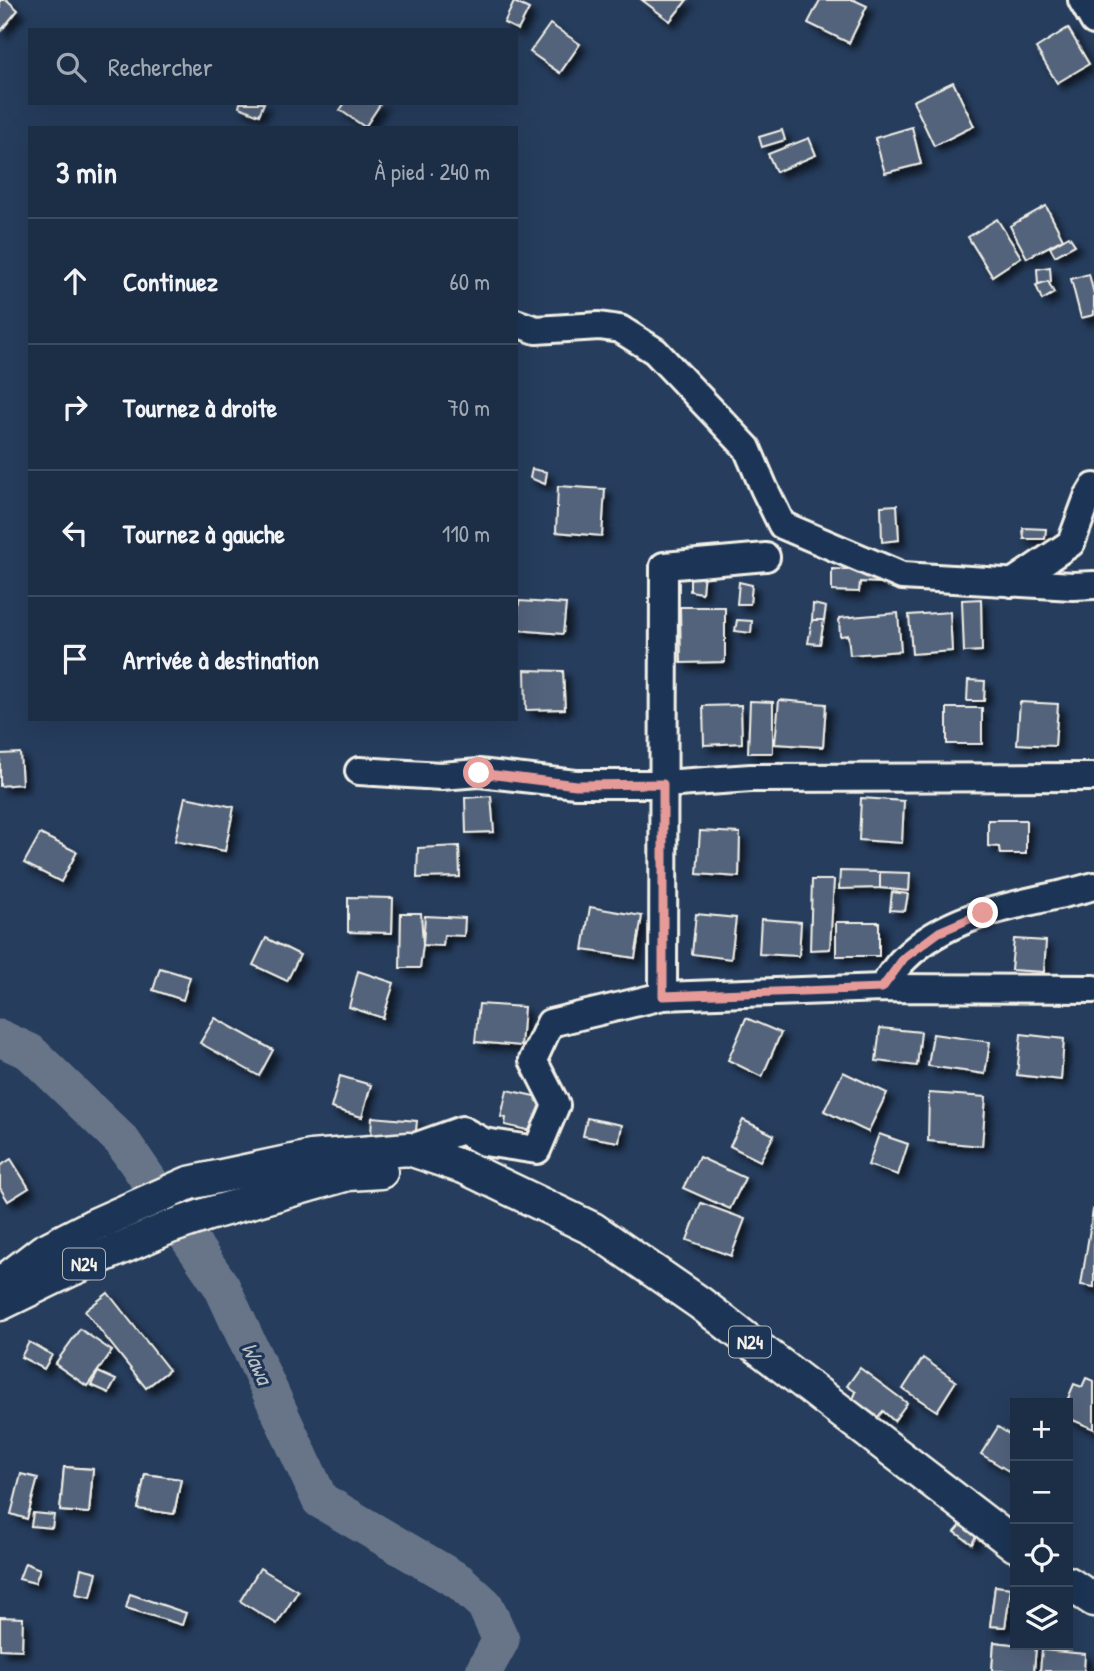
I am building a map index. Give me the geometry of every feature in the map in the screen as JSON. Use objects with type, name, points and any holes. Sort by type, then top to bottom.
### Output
[{"type":"main road","name":"N24","points":[[0,1284],[43,1251],[189,1183],[311,1157],[409,1149],[466,1168],[593,1229],[700,1303],[1010,1541]]},
{"type":"main road","name":"N24","points":[[0,1304],[68,1271],[170,1227],[208,1214],[348,1174],[466,1168]]},
{"type":"main road","points":[[1073,1586],[1094,1600]]},
{"type":"street","points":[[1082,0],[1094,21]]},
{"type":"street","points":[[518,324],[536,330],[599,326],[620,329],[655,351],[747,448],[782,525],[902,576],[1094,585]]},
{"type":"street","points":[[1012,583],[1071,543],[1088,496],[1094,487]]},
{"type":"street","points":[[663,996],[664,566],[766,557]]},
{"type":"street","points":[[359,771],[441,776],[479,773],[576,785],[663,784],[751,778],[1094,777]]},
{"type":"street","points":[[882,988],[904,958],[939,932],[983,913],[1094,886]]},
{"type":"street","points":[[409,1149],[461,1130],[484,1142],[537,1150],[556,1105],[533,1059],[551,1023],[663,996],[882,988],[1094,989]]},
{"type":"building","points":[[0,0],[7,0],[18,10],[0,32]]},
{"type":"building","points":[[642,0],[687,0],[670,21]]},
{"type":"building","points":[[820,0],[854,0],[867,6],[849,43],[808,23]]},
{"type":"building","points":[[514,2],[529,9],[518,30],[504,23]]},
{"type":"building","points":[[550,24],[580,44],[560,73],[530,52]]},
{"type":"building","points":[[1068,28],[1089,64],[1057,83],[1036,48]]},
{"type":"building","points":[[953,82],[974,126],[934,146],[913,101]]},
{"type":"building","points":[[240,105],[263,105],[259,115]]},
{"type":"building","points":[[344,105],[380,105],[366,126],[340,110]]},
{"type":"building","points":[[912,127],[921,164],[885,173],[875,138]]},
{"type":"building","points":[[782,130],[785,140],[762,147],[759,137]]},
{"type":"building","points":[[809,138],[816,155],[776,172],[768,154]]},
{"type":"building","points":[[1046,206],[1063,239],[1027,258],[1010,226]]},
{"type":"building","points":[[997,219],[1021,257],[992,276],[968,237]]},
{"type":"building","points":[[1069,236],[1075,245],[1055,256],[1050,247]]},
{"type":"building","points":[[1050,267],[1051,282],[1038,284],[1037,269]]},
{"type":"building","points":[[1089,274],[1094,294],[1094,315],[1081,318],[1071,279]]},
{"type":"building","points":[[1048,281],[1054,293],[1042,300],[1036,285]]},
{"type":"building","points":[[532,469],[547,472],[545,484],[530,478]]},
{"type":"building","points":[[558,486],[605,489],[602,536],[556,532]]},
{"type":"building","points":[[897,505],[899,540],[882,542],[881,506]]},
{"type":"building","points":[[1023,528],[1046,529],[1045,539],[1024,539]]},
{"type":"building","points":[[832,569],[882,571],[882,583],[860,582],[859,592],[832,591]]},
{"type":"building","points":[[690,571],[704,571],[702,593],[690,591]]},
{"type":"building","points":[[739,582],[752,585],[750,604],[737,604]]},
{"type":"building","points":[[981,599],[982,651],[964,652],[962,600]]},
{"type":"building","points":[[519,601],[566,604],[563,634],[518,630]]},
{"type":"building","points":[[813,604],[826,607],[824,620],[812,620]]},
{"type":"building","points":[[680,607],[725,607],[725,662],[681,663]]},
{"type":"building","points":[[950,612],[952,651],[912,654],[909,615]]},
{"type":"building","points":[[898,613],[901,651],[850,655],[848,635],[840,636],[839,618]]},
{"type":"building","points":[[737,620],[752,621],[751,633],[735,631]]},
{"type":"building","points":[[812,620],[824,620],[820,644],[808,643]]},
{"type":"building","points":[[525,670],[563,671],[565,709],[526,710]]},
{"type":"building","points":[[968,680],[985,681],[984,701],[967,701]]},
{"type":"building","points":[[779,700],[826,704],[823,747],[775,744]]},
{"type":"building","points":[[750,701],[773,702],[773,753],[748,753]]},
{"type":"building","points":[[1020,702],[1058,704],[1055,746],[1017,744]]},
{"type":"building","points":[[741,705],[742,743],[704,745],[703,706]]},
{"type":"building","points":[[947,708],[982,708],[982,744],[947,744]]},
{"type":"building","points":[[20,753],[22,784],[0,786],[0,754]]},
{"type":"building","points":[[491,796],[494,832],[466,833],[465,798]]},
{"type":"building","points":[[185,797],[234,807],[225,851],[175,841]]},
{"type":"building","points":[[861,798],[904,801],[902,843],[859,840]]},
{"type":"building","points":[[988,820],[1026,820],[1026,854],[1000,854],[999,847],[988,846]]},
{"type":"building","points":[[700,831],[740,833],[739,877],[697,874]]},
{"type":"building","points":[[40,834],[77,852],[61,882],[24,863]]},
{"type":"building","points":[[459,846],[460,877],[417,878],[418,848]]},
{"type":"building","points":[[840,871],[880,872],[880,888],[839,889]]},
{"type":"building","points":[[880,872],[910,873],[909,891],[880,888]]},
{"type":"building","points":[[812,880],[834,880],[830,949],[810,950]]},
{"type":"building","points":[[892,892],[908,894],[905,911],[890,910]]},
{"type":"building","points":[[348,897],[393,898],[392,933],[348,932]]},
{"type":"building","points":[[590,907],[642,916],[635,958],[583,950]]},
{"type":"building","points":[[401,913],[421,913],[423,945],[420,968],[400,968]]},
{"type":"building","points":[[696,914],[736,918],[731,959],[692,954]]},
{"type":"building","points":[[425,916],[465,918],[464,936],[444,935],[443,946],[423,945]]},
{"type":"building","points":[[761,919],[801,922],[799,956],[759,954]]},
{"type":"building","points":[[836,922],[879,922],[879,956],[836,956]]},
{"type":"building","points":[[266,938],[300,955],[287,981],[253,965]]},
{"type":"building","points":[[1014,939],[1046,941],[1044,972],[1011,970]]},
{"type":"building","points":[[160,968],[190,977],[183,1000],[153,990]]},
{"type":"building","points":[[358,971],[394,983],[383,1018],[349,1007]]},
{"type":"building","points":[[479,1004],[524,1007],[521,1046],[475,1042]]},
{"type":"building","points":[[215,1018],[273,1050],[259,1076],[200,1043]]},
{"type":"building","points":[[746,1018],[781,1033],[762,1077],[728,1060]]},
{"type":"building","points":[[880,1028],[921,1032],[917,1066],[876,1061]]},
{"type":"building","points":[[933,1034],[990,1042],[985,1074],[928,1066]]},
{"type":"building","points":[[1021,1034],[1064,1039],[1061,1080],[1017,1075]]},
{"type":"building","points":[[843,1072],[887,1093],[868,1132],[824,1111]]},
{"type":"building","points":[[340,1076],[371,1085],[362,1117],[331,1108]]},
{"type":"building","points":[[507,1090],[543,1098],[536,1132],[505,1125],[506,1118],[501,1117]]},
{"type":"building","points":[[929,1093],[986,1097],[982,1146],[928,1141]]},
{"type":"building","points":[[372,1117],[417,1121],[415,1139],[371,1135]]},
{"type":"building","points":[[587,1118],[622,1125],[619,1142],[583,1136]]},
{"type":"building","points":[[743,1120],[774,1135],[760,1161],[730,1146]]},
{"type":"building","points":[[879,1134],[908,1144],[898,1175],[868,1165]]},
{"type":"building","points":[[699,1157],[745,1178],[730,1209],[683,1188]]},
{"type":"building","points":[[11,1159],[29,1188],[8,1201],[0,1188],[0,1166]]},
{"type":"building","points":[[701,1203],[745,1219],[731,1256],[687,1240]]},
{"type":"building","points":[[1094,1211],[1094,1287],[1081,1285]]},
{"type":"building","points":[[108,1293],[169,1370],[146,1388],[85,1311]]},
{"type":"building","points":[[80,1329],[112,1351],[87,1386],[55,1364]]},
{"type":"building","points":[[29,1342],[52,1355],[44,1369],[21,1357]]},
{"type":"building","points":[[923,1358],[956,1381],[937,1411],[903,1389]]},
{"type":"building","points":[[860,1368],[907,1403],[894,1421],[883,1411],[878,1417],[853,1399],[856,1392],[847,1386]]},
{"type":"building","points":[[98,1372],[116,1380],[109,1393],[91,1385]]},
{"type":"building","points":[[1086,1378],[1094,1381],[1094,1429],[1073,1420],[1073,1398],[1068,1398],[1074,1384],[1082,1387]]},
{"type":"building","points":[[998,1427],[1010,1435],[1010,1472],[981,1454]]},
{"type":"building","points":[[64,1467],[93,1469],[89,1513],[60,1511]]},
{"type":"building","points":[[64,1467],[93,1469],[89,1513],[60,1511]]},
{"type":"building","points":[[21,1474],[38,1478],[27,1519],[11,1514]]},
{"type":"building","points":[[145,1474],[181,1479],[174,1514],[138,1509]]},
{"type":"building","points":[[145,1474],[181,1479],[174,1514],[138,1509]]},
{"type":"building","points":[[33,1513],[54,1515],[52,1528],[31,1526]]},
{"type":"building","points":[[961,1525],[976,1536],[972,1544],[955,1532]]},
{"type":"building","points":[[25,1563],[40,1569],[35,1583],[19,1579]]},
{"type":"building","points":[[81,1568],[97,1572],[91,1597],[76,1594]]},
{"type":"building","points":[[260,1568],[298,1591],[277,1624],[240,1601]]},
{"type":"building","points":[[995,1586],[1010,1588],[1005,1627],[990,1626]]},
{"type":"building","points":[[995,1586],[1010,1588],[1005,1627],[990,1626]]},
{"type":"building","points":[[130,1594],[186,1613],[182,1625],[126,1608]]},
{"type":"building","points":[[0,1617],[23,1618],[22,1650],[0,1649]]},
{"type":"building","points":[[994,1642],[1010,1644],[1010,1650],[1036,1650],[1034,1671],[992,1671]]},
{"type":"building","points":[[994,1642],[1010,1644],[1010,1650],[1036,1650],[1034,1671],[992,1671]]},
{"type":"building","points":[[1042,1650],[1085,1654],[1084,1671],[1040,1671]]},
{"type":"waterway","name":"Wawa","points":[[0,1038],[30,1052],[122,1141],[222,1287],[320,1500],[460,1582],[485,1605],[501,1640],[484,1671]]},
{"type":"route","points":[[479,773],[576,785],[663,784],[663,996],[882,988],[904,958],[939,932],[983,913]]}]
